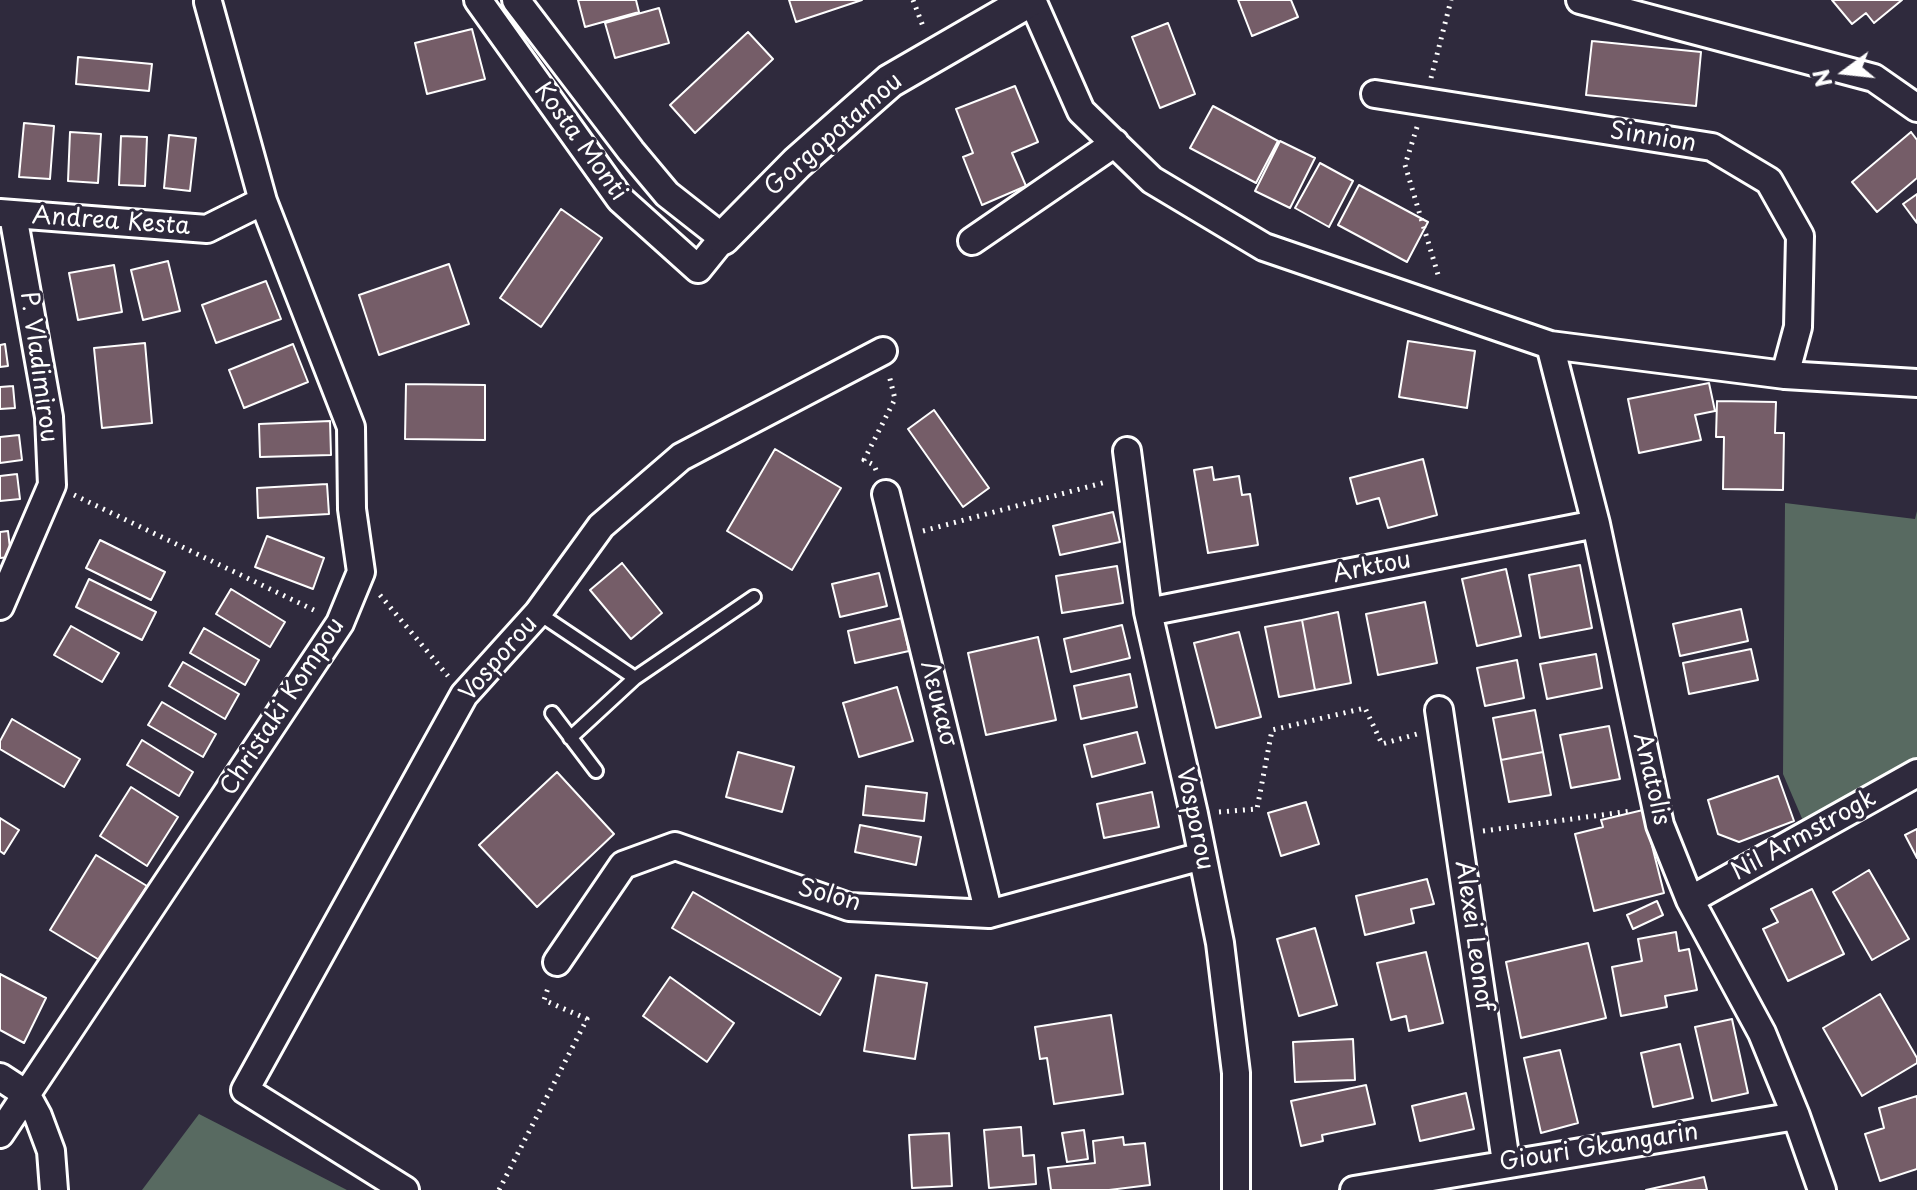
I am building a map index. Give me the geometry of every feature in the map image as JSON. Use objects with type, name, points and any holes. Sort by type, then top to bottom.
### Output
[{"type":"street","name":"Kosta Monti","points":[[478,0],[620,199],[698,269]]},
{"type":"street","name":"Kosta Monti","points":[[516,0],[667,194],[723,238]]},
{"type":"street","name":"Gorgopotamou","points":[[698,269],[723,238],[797,163],[890,81],[1031,0]]},
{"type":"street","points":[[1031,0],[1081,111],[1152,180],[1264,247],[1550,345],[1785,375],[1917,383]]},
{"type":"street","points":[[1580,0],[1874,78],[1917,108]]},
{"type":"street","points":[[209,1],[263,201],[351,427],[352,509],[361,572]]},
{"type":"street","name":"Sinnion","points":[[1375,94],[1712,147],[1769,181],[1800,236],[1798,327],[1785,375]]},
{"type":"street","points":[[972,241],[1115,143]]},
{"type":"street","name":"Andrea Kesta","points":[[7,214],[207,229],[263,201]]},
{"type":"street","name":"P. Vladimirou","points":[[0,606],[52,485],[49,417],[7,214]]},
{"type":"street","name":"Anatolis","points":[[1550,345],[1596,524],[1660,825],[1690,900],[1762,1033],[1822,1190]]},
{"type":"street","name":"Vosporou","points":[[405,1190],[245,1090],[464,695],[538,613],[601,526],[681,457],[883,351]]},
{"type":"street","name":"Vosporou","points":[[1129,463],[1148,612],[1220,943],[1236,1073],[1236,1190]]},
{"type":"street","name":"Λευκασ","points":[[886,494],[989,914]]},
{"type":"street","name":"Arktou","points":[[1148,612],[1596,524]]},
{"type":"street","name":"Christaki Kompou","points":[[0,1134],[340,623],[361,572]]},
{"type":"street","name":"Alexei Leonof","points":[[1441,718],[1506,1162]]},
{"type":"street","name":"Nil Armstrogk","points":[[1690,900],[1917,773]]},
{"type":"street","name":"Solon","points":[[557,962],[623,865],[675,846],[849,907],[989,914],[1202,856]]},
{"type":"street","points":[[0,1077],[26,1094],[51,1151],[54,1190]]},
{"type":"street","name":"Giouri Gkangarin","points":[[1354,1190],[1506,1162],[1796,1116]]},
{"type":"lane","points":[[570,738],[635,678],[754,597]]},
{"type":"lane","points":[[538,613],[635,678]]},
{"type":"lane","points":[[552,713],[596,771]]},
{"type":"path","points":[[1448,310],[1405,165],[1451,0]]},
{"type":"path","points":[[883,351],[895,399],[864,460],[874,465],[886,494]]},
{"type":"path","points":[[897,537],[1129,463]]},
{"type":"path","points":[[52,485],[340,623]]},
{"type":"path","points":[[361,572],[464,695]]},
{"type":"path","points":[[1194,814],[1257,809],[1272,730],[1365,708],[1382,744],[1441,718]]},
{"type":"path","points":[[1458,835],[1656,808]]},
{"type":"path","points":[[499,1190],[587,1019],[544,1000],[557,962]]},
{"type":"green space","points":[[1785,503],[1915,519],[1917,511],[1917,761],[1804,823],[1783,774]]},
{"type":"green space","points":[[199,1114],[347,1190],[142,1190]]},
{"type":"building","points":[[578,0],[636,0],[639,12],[585,27]]},
{"type":"building","points":[[789,0],[862,0],[796,22]]},
{"type":"building","points":[[1238,0],[1291,0],[1298,17],[1252,36]]},
{"type":"building","points":[[1832,0],[1902,0],[1874,23],[1866,13],[1852,24]]},
{"type":"building","points":[[659,8],[669,43],[615,58],[605,23]]},
{"type":"building","points":[[1168,23],[1195,94],[1160,108],[1132,37]]},
{"type":"building","points":[[472,29],[485,79],[427,94],[415,43]]},
{"type":"building","points":[[748,32],[773,59],[695,133],[670,105]]},
{"type":"building","points":[[1592,41],[1701,52],[1696,106],[1586,95]]},
{"type":"building","points":[[78,57],[152,64],[149,91],[76,84]]},
{"type":"building","points":[[1015,86],[1038,142],[1012,153],[1026,186],[982,205],[963,157],[973,153],[956,109]]},
{"type":"building","points":[[1213,106],[1278,141],[1256,183],[1190,148]]},
{"type":"building","points":[[24,123],[54,126],[50,179],[19,177]]},
{"type":"building","points":[[70,132],[101,134],[98,183],[68,181]]},
{"type":"building","points":[[1911,132],[1917,140],[1917,178],[1877,212],[1852,182]]},
{"type":"building","points":[[169,135],[196,138],[190,191],[164,188]]},
{"type":"building","points":[[121,136],[147,137],[145,186],[119,185]]},
{"type":"building","points":[[1280,141],[1315,158],[1290,208],[1255,191]]},
{"type":"building","points":[[1320,163],[1353,181],[1329,227],[1295,208]]},
{"type":"building","points":[[1359,185],[1428,222],[1407,262],[1338,225]]},
{"type":"building","points":[[1917,194],[1917,223],[1903,204]]},
{"type":"building","points":[[561,209],[602,238],[541,327],[500,298]]},
{"type":"building","points":[[168,261],[180,311],[143,320],[131,270]]},
{"type":"building","points":[[449,264],[469,324],[379,355],[359,295]]},
{"type":"building","points":[[114,265],[122,312],[78,320],[69,273]]},
{"type":"building","points":[[266,281],[281,319],[216,343],[202,305]]},
{"type":"building","points":[[1408,341],[1475,351],[1467,408],[1399,397]]},
{"type":"building","points":[[145,343],[152,423],[102,428],[94,348]]},
{"type":"building","points":[[5,344],[8,366],[0,367],[0,345]]},
{"type":"building","points":[[293,344],[308,382],[244,408],[229,370]]},
{"type":"building","points":[[1709,383],[1715,411],[1695,415],[1701,440],[1639,453],[1628,399]]},
{"type":"building","points":[[406,384],[485,385],[485,440],[405,439]]},
{"type":"building","points":[[13,386],[15,408],[0,409],[0,387]]},
{"type":"building","points":[[1717,401],[1776,402],[1775,433],[1784,433],[1783,490],[1723,489],[1724,437],[1716,437]]},
{"type":"building","points":[[934,410],[989,488],[963,507],[908,429]]},
{"type":"building","points":[[330,421],[331,455],[260,457],[259,424]]},
{"type":"building","points":[[19,435],[22,460],[0,463],[0,437]]},
{"type":"building","points":[[775,449],[841,488],[792,570],[727,531]]},
{"type":"building","points":[[1423,459],[1437,515],[1388,528],[1379,498],[1357,504],[1350,478]]},
{"type":"building","points":[[1212,467],[1214,480],[1239,476],[1242,495],[1250,494],[1258,545],[1208,553],[1194,470]]},
{"type":"building","points":[[17,474],[20,499],[0,501],[0,476]]},
{"type":"building","points":[[327,484],[329,514],[258,518],[257,488]]},
{"type":"building","points":[[1113,512],[1120,542],[1060,555],[1053,526]]},
{"type":"building","points":[[8,531],[11,557],[0,558],[0,532]]},
{"type":"building","points":[[267,536],[324,558],[313,589],[255,567]]},
{"type":"building","points":[[100,540],[165,572],[151,600],[86,568]]},
{"type":"building","points":[[622,563],[662,613],[631,639],[590,590]]},
{"type":"building","points":[[1580,565],[1592,628],[1540,638],[1529,575]]},
{"type":"building","points":[[1117,566],[1123,603],[1062,613],[1056,576]]},
{"type":"building","points":[[1506,569],[1521,636],[1477,646],[1462,579]]},
{"type":"building","points":[[879,573],[887,606],[840,617],[832,584]]},
{"type":"building","points":[[89,579],[156,612],[142,640],[76,607]]},
{"type":"building","points":[[231,589],[285,622],[270,647],[216,614]]},
{"type":"building","points":[[1425,602],[1437,663],[1378,675],[1366,614]]},
{"type":"building","points":[[1741,609],[1748,641],[1680,656],[1673,624]]},
{"type":"building","points":[[1338,612],[1351,683],[1315,690],[1302,620]]},
{"type":"building","points":[[902,618],[909,651],[855,663],[848,631]]},
{"type":"building","points":[[1302,620],[1315,690],[1279,697],[1265,627]]},
{"type":"building","points":[[1122,625],[1130,658],[1071,672],[1064,639]]},
{"type":"building","points":[[71,626],[119,653],[102,682],[54,655]]},
{"type":"building","points":[[204,628],[259,660],[245,685],[190,653]]},
{"type":"building","points":[[1239,632],[1261,717],[1216,728],[1194,643]]},
{"type":"building","points":[[1038,637],[1056,720],[986,735],[968,653]]},
{"type":"building","points":[[1751,649],[1758,680],[1689,694],[1683,663]]},
{"type":"building","points":[[1596,654],[1602,688],[1547,699],[1540,664]]},
{"type":"building","points":[[1517,660],[1524,698],[1485,706],[1477,668]]},
{"type":"building","points":[[183,662],[239,694],[225,719],[169,686]]},
{"type":"building","points":[[1130,674],[1137,707],[1081,719],[1074,686]]},
{"type":"building","points":[[897,687],[913,741],[859,757],[843,703]]},
{"type":"building","points":[[162,702],[216,734],[203,757],[148,725]]},
{"type":"building","points":[[1535,710],[1543,752],[1501,760],[1493,718]]},
{"type":"building","points":[[12,719],[80,759],[64,787],[0,749],[0,741]]},
{"type":"building","points":[[1609,726],[1620,779],[1571,788],[1560,735]]},
{"type":"building","points":[[1137,732],[1145,763],[1092,777],[1084,745]]},
{"type":"building","points":[[142,740],[193,772],[179,796],[127,765]]},
{"type":"building","points":[[738,752],[794,767],[782,812],[726,797]]},
{"type":"building","points":[[1543,752],[1551,795],[1509,802],[1501,760]]},
{"type":"building","points":[[557,772],[614,834],[537,907],[479,845]]},
{"type":"building","points":[[1778,776],[1794,821],[1739,842],[1718,834],[1708,800]]},
{"type":"building","points":[[866,786],[927,793],[924,821],[863,815]]},
{"type":"building","points":[[131,787],[178,817],[147,866],[100,836]]},
{"type":"building","points":[[1152,792],[1159,827],[1104,838],[1097,804]]},
{"type":"building","points":[[1306,802],[1319,844],[1281,856],[1268,813]]},
{"type":"building","points":[[1643,810],[1664,893],[1594,911],[1575,834],[1603,827],[1601,820]]},
{"type":"building","points":[[0,818],[19,830],[4,854],[0,851]]},
{"type":"building","points":[[860,825],[921,837],[916,865],[855,852]]},
{"type":"building","points":[[1917,829],[1917,858],[1905,835]]},
{"type":"building","points":[[96,855],[147,886],[101,961],[50,930]]},
{"type":"building","points":[[1869,870],[1909,939],[1872,960],[1833,892]]},
{"type":"building","points":[[1427,879],[1434,904],[1411,909],[1414,923],[1365,935],[1356,896]]},
{"type":"building","points":[[1812,889],[1844,954],[1788,981],[1763,929],[1778,922],[1771,909]]},
{"type":"building","points":[[693,892],[841,978],[820,1015],[672,928]]},
{"type":"building","points":[[1657,901],[1663,915],[1633,929],[1627,915]]},
{"type":"building","points":[[1315,928],[1337,1005],[1299,1016],[1277,939]]},
{"type":"building","points":[[1676,932],[1679,951],[1689,949],[1697,990],[1665,996],[1667,1007],[1621,1016],[1612,967],[1642,961],[1638,939]]},
{"type":"building","points":[[1588,943],[1606,1018],[1521,1038],[1506,962]]},
{"type":"building","points":[[1426,952],[1443,1023],[1409,1031],[1406,1016],[1391,1020],[1377,963]]},
{"type":"building","points":[[0,974],[46,998],[24,1043],[0,1030]]},
{"type":"building","points":[[876,975],[927,983],[915,1059],[864,1051]]},
{"type":"building","points":[[670,977],[734,1023],[707,1062],[643,1016]]},
{"type":"building","points":[[1880,994],[1917,1063],[1862,1096],[1823,1028]]},
{"type":"building","points":[[1111,1015],[1123,1094],[1054,1104],[1047,1058],[1040,1059],[1035,1027]]},
{"type":"building","points":[[1732,1019],[1748,1093],[1712,1101],[1695,1027]]},
{"type":"building","points":[[1353,1039],[1355,1080],[1295,1082],[1293,1042]]},
{"type":"building","points":[[1680,1044],[1693,1098],[1653,1107],[1641,1053]]},
{"type":"building","points":[[1560,1050],[1578,1123],[1541,1133],[1524,1058]]},
{"type":"building","points":[[1366,1085],[1375,1124],[1322,1135],[1323,1141],[1301,1146],[1291,1101]]},
{"type":"building","points":[[1466,1093],[1474,1129],[1420,1141],[1412,1106]]},
{"type":"building","points":[[1917,1096],[1917,1169],[1880,1181],[1865,1134],[1884,1128],[1879,1108]]},
{"type":"building","points":[[1021,1127],[1023,1156],[1034,1155],[1036,1184],[989,1188],[984,1130]]},
{"type":"building","points":[[1084,1130],[1088,1159],[1067,1162],[1062,1133]]},
{"type":"building","points":[[949,1133],[952,1186],[912,1188],[909,1135]]},
{"type":"building","points":[[1123,1137],[1124,1145],[1145,1143],[1150,1185],[1109,1190],[1051,1190],[1048,1168],[1095,1163],[1093,1141]]},
{"type":"building","points":[[1704,1177],[1707,1190],[1646,1190]]}]
